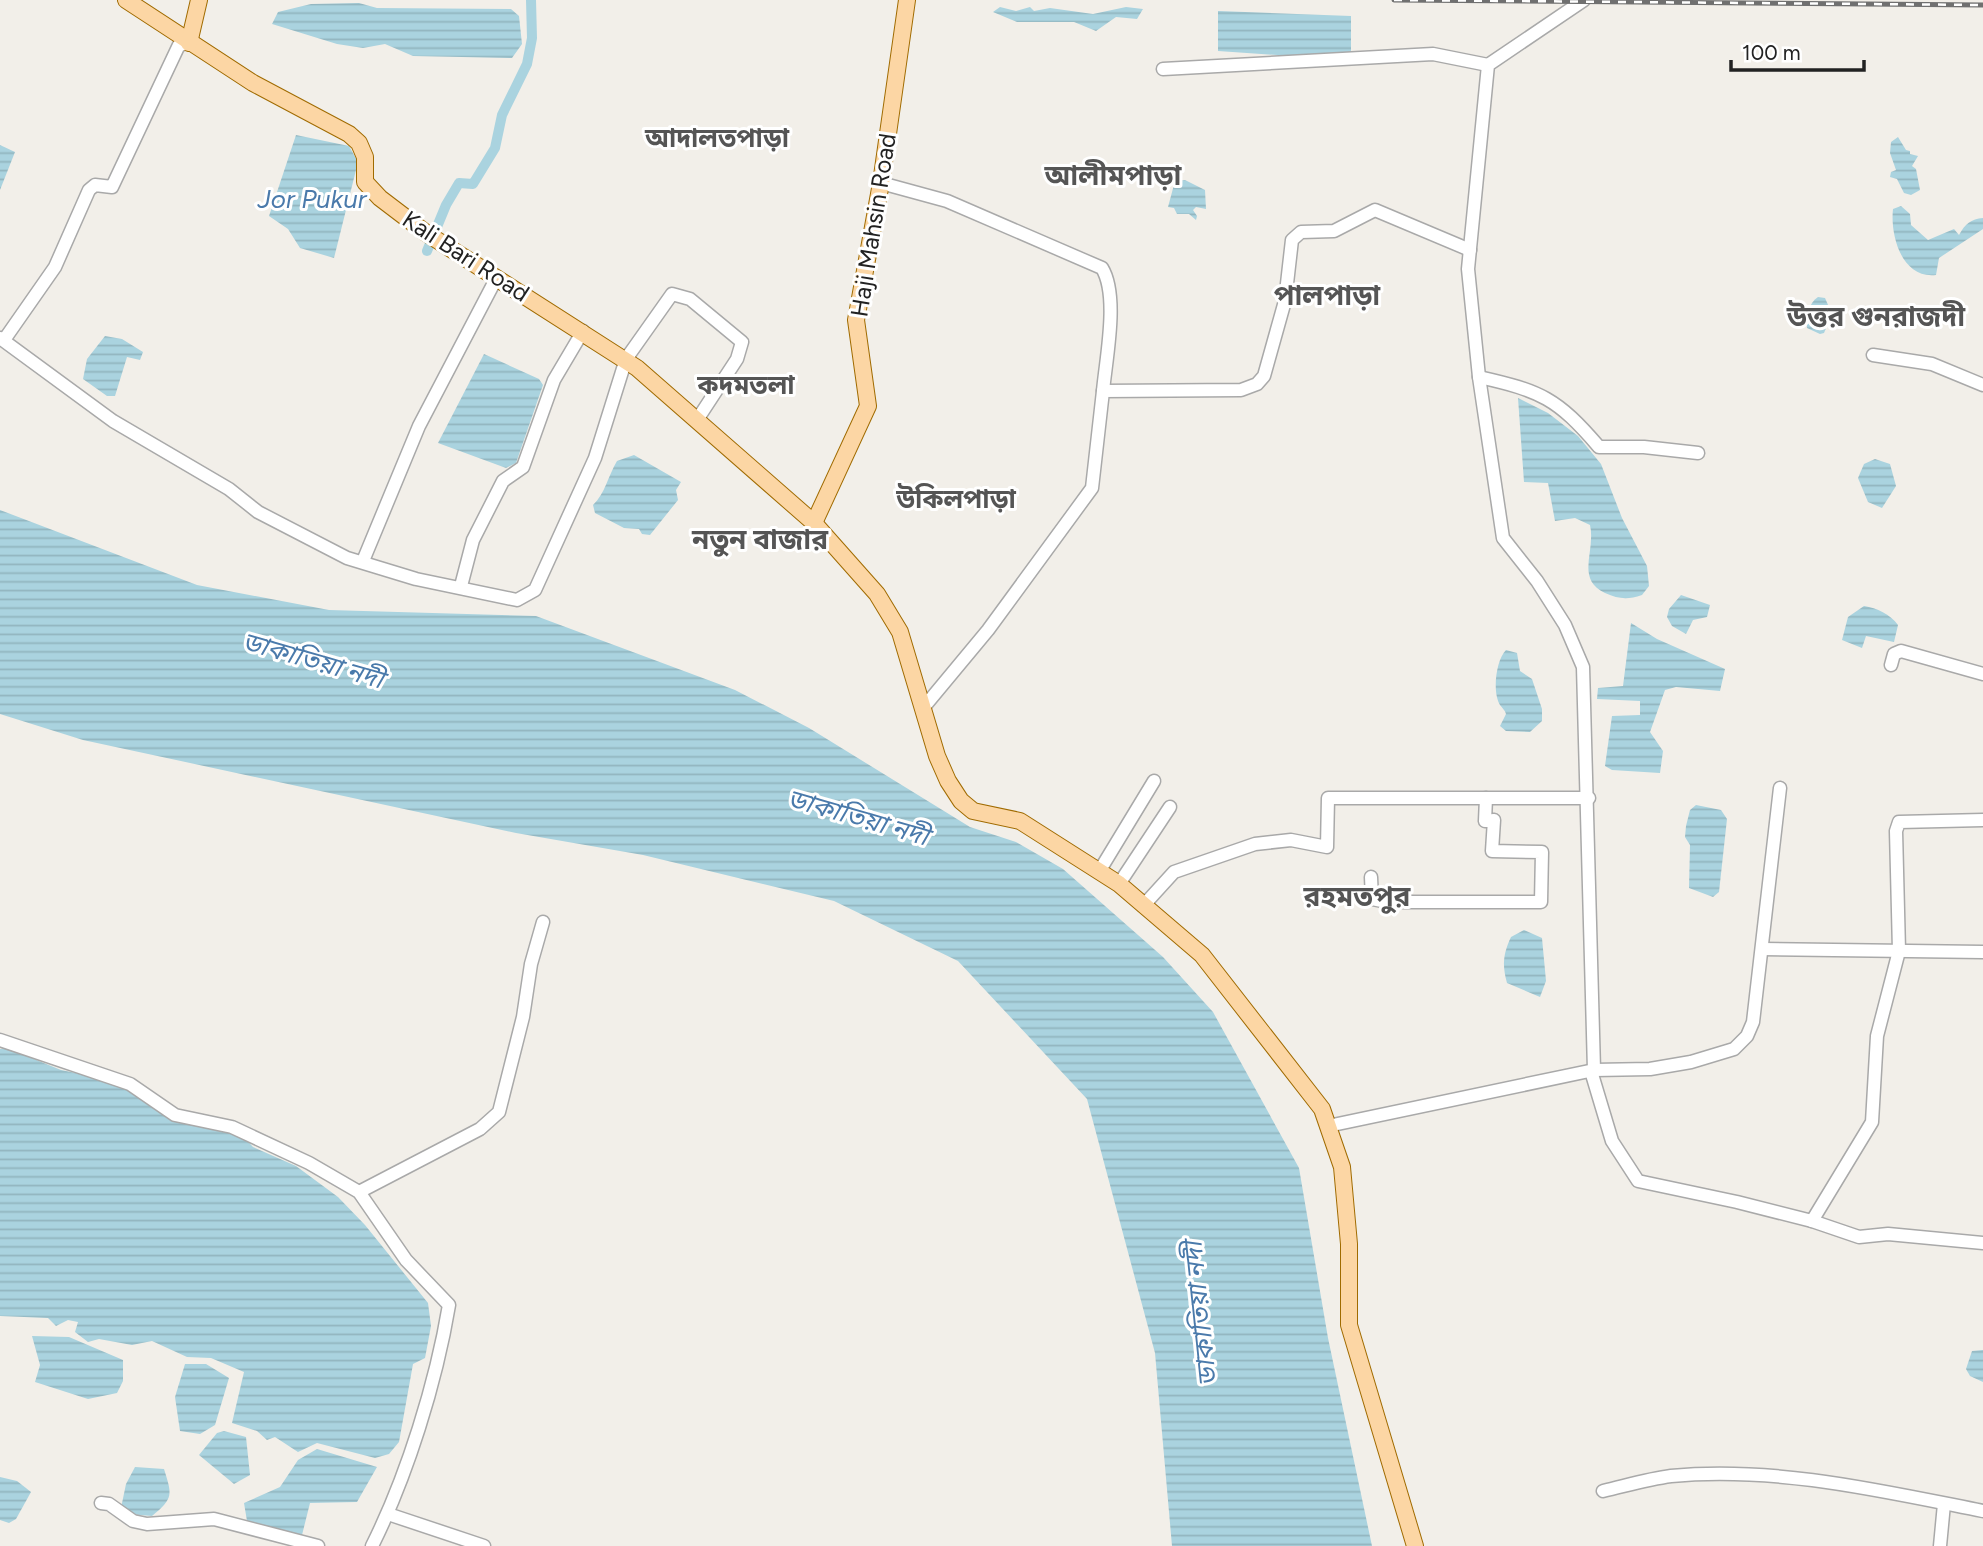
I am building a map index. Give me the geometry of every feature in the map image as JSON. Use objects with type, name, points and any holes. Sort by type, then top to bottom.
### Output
[{"type":"main road","name":"Kali Bari Road","points":[[127,0],[188,43],[253,83],[355,138],[365,157],[365,182],[372,192],[426,233],[626,359],[814,523],[877,594],[900,632],[937,756],[961,801],[973,811],[1020,821],[1100,870],[1202,955],[1322,1109],[1342,1167],[1349,1244],[1349,1325],[1415,1546]]},
{"type":"main road","points":[[188,43],[200,0]]},
{"type":"main road","name":"Haji Mahsin Road","points":[[814,523],[867,406],[856,320],[881,183],[907,0]]},
{"type":"street","points":[[1163,69],[1433,54],[1488,65],[1584,0]]},
{"type":"street","points":[[188,43],[179,46],[112,187],[95,185],[89,190],[55,267],[2,339],[113,421],[229,489],[258,512],[347,558],[416,579],[461,586],[517,600],[535,590],[595,458],[626,359],[672,294],[690,299],[739,336],[743,342],[742,351],[697,420]]},
{"type":"street","points":[[1488,65],[1468,269],[1479,377],[1503,538],[1537,581],[1565,625],[1583,667],[1589,797],[1592,1071],[1612,1141],[1638,1181],[1812,1221],[1859,1237],[1888,1234],[1983,1243]]},
{"type":"street","points":[[881,183],[947,201],[1102,268],[1109,280],[1110,302],[1103,391],[1091,488],[988,630],[924,707]]},
{"type":"street","points":[[1103,391],[1241,390],[1257,384],[1268,364],[1285,301],[1292,240],[1301,232],[1334,232],[1375,210],[1470,250]]},
{"type":"street","points":[[363,561],[419,426],[497,278]]},
{"type":"street","points":[[461,586],[473,540],[503,481],[523,467],[554,380],[583,331]]},
{"type":"street","points":[[1873,355],[1933,363],[1983,385]]},
{"type":"street","points":[[1479,377],[1535,390],[1561,405],[1599,447],[1644,447],[1698,453]]},
{"type":"street","points":[[1891,665],[1894,654],[1901,651],[1983,674]]},
{"type":"street","points":[[1100,870],[1154,781]]},
{"type":"street","points":[[1328,1126],[1592,1071],[1650,1069],[1691,1062],[1740,1045],[1753,1023],[1780,788]]},
{"type":"street","points":[[1143,906],[1174,872],[1255,845],[1291,841],[1327,847],[1328,798],[1589,797]]},
{"type":"street","points":[[1371,877],[1371,899],[1387,902],[1541,902],[1542,852],[1492,851],[1494,820],[1485,821],[1486,798]]},
{"type":"street","points":[[1119,884],[1170,807]]},
{"type":"street","points":[[1812,1221],[1872,1122],[1877,1036],[1899,950],[1896,831],[1899,822],[1983,820]]},
{"type":"street","points":[[359,1192],[480,1129],[499,1112],[523,1017],[531,964],[543,922]]},
{"type":"street","points":[[1762,949],[1983,952]]},
{"type":"street","points":[[0,1040],[130,1084],[175,1115],[232,1127],[309,1163],[359,1192],[406,1260],[449,1305],[437,1365],[388,1514],[372,1546]]},
{"type":"street","points":[[1603,1491],[1670,1476],[1744,1476],[1870,1489],[1983,1511]]},
{"type":"street","points":[[102,1503],[109,1504],[134,1521],[147,1524],[214,1519],[318,1546]]},
{"type":"street","points":[[1940,1546],[1944,1504]]},
{"type":"street","points":[[388,1514],[484,1546]]},
{"type":"water","points":[[359,3],[377,8],[511,9],[519,16],[522,44],[512,58],[413,56],[385,44],[363,48],[337,44],[272,24],[278,12],[311,4]]},
{"type":"water","points":[[1000,7],[1016,11],[1030,7],[1034,11],[1050,8],[1093,14],[1126,7],[1143,9],[1137,19],[1116,17],[1096,31],[1074,22],[1017,22],[993,12]]},
{"type":"water","points":[[1218,11],[1351,16],[1351,60],[1218,51]]},
{"type":"water","name":"Jor Pukur","points":[[296,135],[349,146],[358,162],[334,258],[300,248],[288,229],[269,216]]},
{"type":"water","points":[[1898,137],[1910,154],[1918,156],[1912,166],[1916,169],[1920,190],[1911,195],[1904,193],[1897,179],[1890,177],[1891,172],[1896,170],[1890,153],[1891,142]]},
{"type":"water","points":[[0,145],[15,152],[0,190]]},
{"type":"water","points":[[1185,180],[1205,190],[1206,209],[1196,207],[1193,210],[1197,216],[1196,220],[1189,214],[1177,214],[1174,208],[1168,207],[1175,181]]},
{"type":"water","points":[[1901,206],[1910,214],[1911,225],[1928,240],[1954,229],[1959,235],[1969,223],[1983,218],[1983,229],[1939,258],[1936,275],[1924,274],[1907,263],[1896,243],[1893,209]]},
{"type":"water","points":[[1818,297],[1825,298],[1832,314],[1824,333],[1820,334],[1807,328],[1807,315]]},
{"type":"water","points":[[105,336],[122,339],[143,352],[140,360],[127,357],[115,396],[107,396],[83,379],[87,359]]},
{"type":"water","points":[[484,354],[539,379],[543,385],[516,463],[506,468],[438,443]]},
{"type":"water","points":[[1518,398],[1548,413],[1578,436],[1601,464],[1622,518],[1647,566],[1649,586],[1642,595],[1619,598],[1596,587],[1591,580],[1588,564],[1590,525],[1575,518],[1555,521],[1548,483],[1524,482]]},
{"type":"water","points":[[634,455],[681,482],[676,490],[678,500],[650,535],[642,534],[639,529],[624,528],[595,513],[593,505],[617,461]]},
{"type":"water","points":[[1875,459],[1890,464],[1896,486],[1882,508],[1868,502],[1858,478],[1864,464]]},
{"type":"water","name":"ডাকাতিয়া নদী","points":[[0,510],[197,585],[329,610],[536,616],[735,690],[809,728],[970,827],[1016,842],[1063,869],[1163,957],[1213,1012],[1299,1168],[1328,1338],[1372,1546],[1172,1546],[1155,1353],[1087,1099],[958,961],[834,901],[643,855],[516,833],[83,740],[0,714]]},
{"type":"water","points":[[1681,595],[1710,605],[1707,617],[1693,620],[1686,634],[1672,626],[1667,617],[1669,609]]},
{"type":"water","points":[[1864,606],[1883,612],[1895,621],[1898,625],[1894,642],[1866,636],[1862,648],[1842,640],[1848,617]]},
{"type":"water","points":[[1631,623],[1657,639],[1725,669],[1720,691],[1676,687],[1665,690],[1650,732],[1663,751],[1660,773],[1612,770],[1605,766],[1612,716],[1640,715],[1640,701],[1597,699],[1598,688],[1623,686]]},
{"type":"water","points":[[1506,650],[1517,653],[1520,671],[1532,679],[1542,709],[1542,721],[1530,732],[1506,731],[1500,726],[1506,714],[1496,692],[1496,676]]},
{"type":"water","points":[[1696,805],[1721,810],[1727,819],[1719,892],[1713,897],[1689,888],[1690,845],[1685,837],[1690,810]]},
{"type":"water","points":[[1524,930],[1542,938],[1546,981],[1540,997],[1507,983],[1505,977],[1504,960],[1508,943],[1511,937]]},
{"type":"water","points":[[7,1048],[61,1070],[130,1084],[178,1117],[233,1125],[253,1147],[296,1166],[338,1197],[365,1225],[428,1303],[431,1326],[425,1358],[413,1364],[399,1442],[389,1454],[375,1458],[317,1443],[298,1452],[275,1437],[267,1440],[257,1431],[232,1423],[244,1372],[211,1358],[187,1357],[152,1341],[132,1345],[99,1339],[88,1342],[75,1332],[78,1322],[68,1320],[56,1326],[48,1318],[0,1316],[0,1049]]},
{"type":"water","points":[[32,1336],[69,1337],[123,1360],[123,1381],[117,1393],[88,1399],[35,1382],[40,1365]]},
{"type":"water","points":[[1983,1350],[1983,1382],[1970,1376],[1966,1369],[1972,1351]]},
{"type":"water","points":[[185,1364],[206,1364],[229,1378],[215,1425],[200,1434],[180,1431],[175,1397]]},
{"type":"water","points":[[224,1431],[246,1437],[250,1475],[234,1484],[199,1455],[217,1433]]},
{"type":"water","points":[[317,1449],[377,1467],[357,1502],[310,1503],[302,1535],[288,1535],[247,1521],[244,1503],[280,1487],[298,1460]]},
{"type":"water","points":[[135,1467],[164,1469],[170,1491],[168,1500],[152,1516],[128,1514],[121,1508],[126,1484]]},
{"type":"water","points":[[0,1477],[17,1481],[31,1492],[16,1519],[9,1523],[0,1520]]},
{"type":"waterway","points":[[427,251],[446,205],[459,183],[473,184],[495,148],[502,115],[527,64],[532,38],[531,0]]},
{"type":"railway","points":[[1394,0],[1983,5]]},
{"type":"district","name":"আদালতপাড়া","points":[[717,138]]},
{"type":"district","name":"আলীমপাড়া","points":[[1113,175]]},
{"type":"district","name":"পালপাড়া","points":[[1327,295]]},
{"type":"district","name":"উত্তর গুনরাজদী","points":[[1876,316]]},
{"type":"district","name":"কদমতলা","points":[[746,385]]},
{"type":"district","name":"উকিলপাড়া","points":[[956,499]]},
{"type":"district","name":"নতুন বাজার","points":[[760,539]]},
{"type":"district","name":"রহমতপুর","points":[[1357,896]]}]
